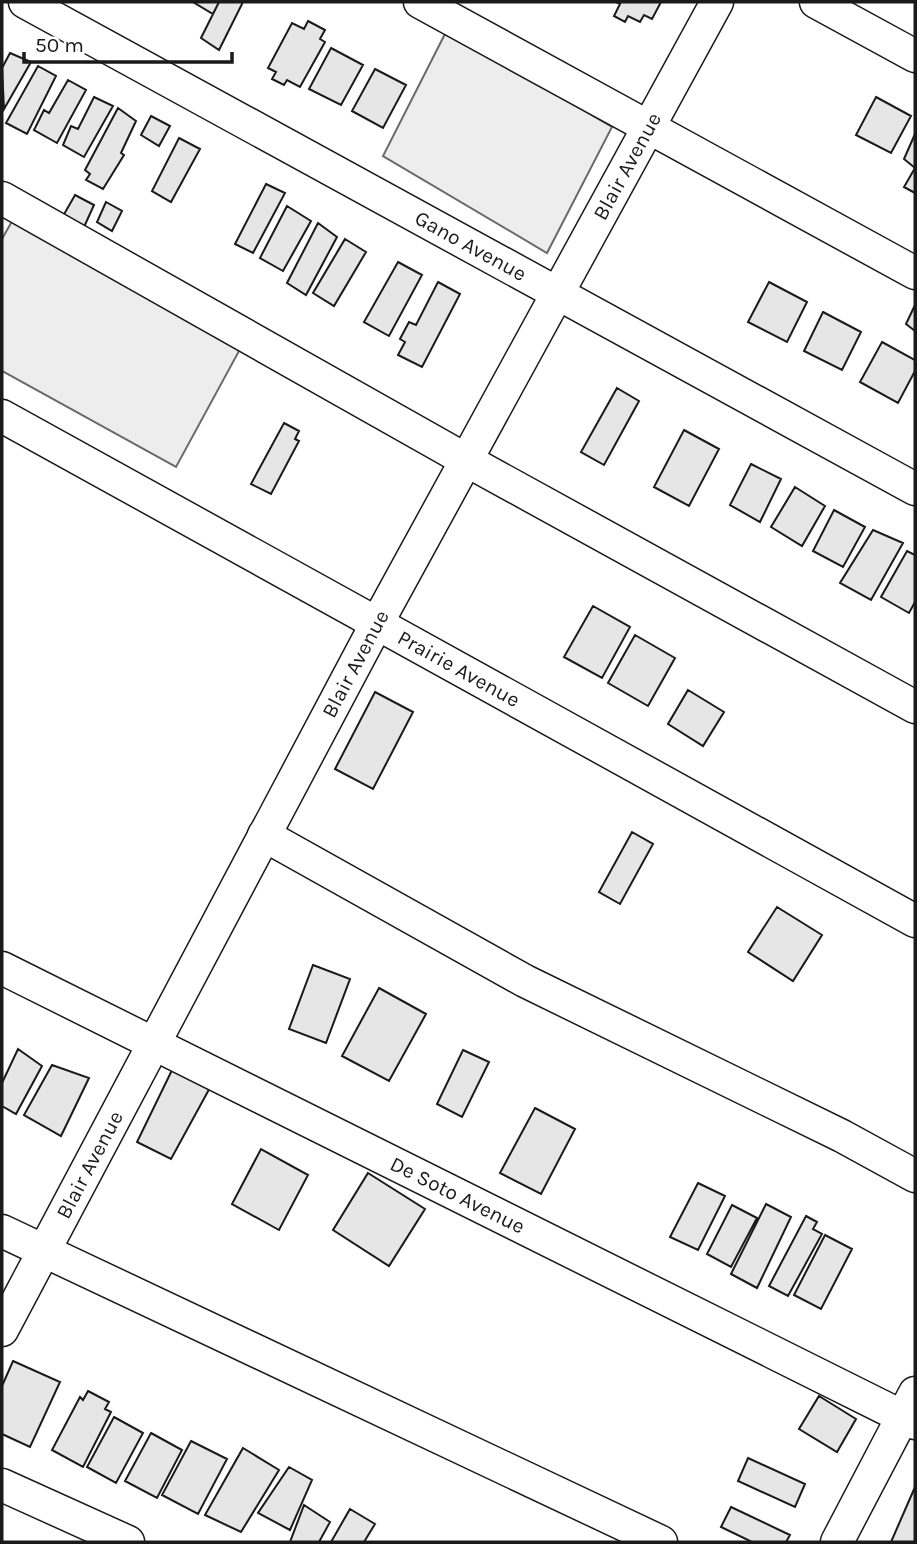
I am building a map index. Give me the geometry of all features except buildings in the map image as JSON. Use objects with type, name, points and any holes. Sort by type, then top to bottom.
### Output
[{"type":"street","name":"Gano Avenue","points":[[25,2],[915,489]]},
{"type":"street","points":[[420,2],[915,273]]},
{"type":"street","name":"Blair Avenue","points":[[2,1330],[376,625],[717,2]]},
{"type":"street","points":[[816,2],[915,55]]},
{"type":"street","points":[[2,198],[466,460],[915,707]]},
{"type":"street","name":"Prairie Avenue","points":[[2,416],[915,921]]},
{"type":"street","points":[[264,835],[525,981],[830,1130],[915,1176]]},
{"type":"street","name":"De Soto Avenue","points":[[2,968],[911,1411]]},
{"type":"street","points":[[2,1231],[661,1542]]},
{"type":"street","points":[[837,1542],[911,1411]]},
{"type":"street","points":[[2,1485],[116,1540]]},
{"type":"shaded area","points":[[447,30],[612,127],[547,253],[383,156]]},
{"type":"shaded area","points":[[16,214],[245,340],[176,467],[2,371],[2,239]]}]
